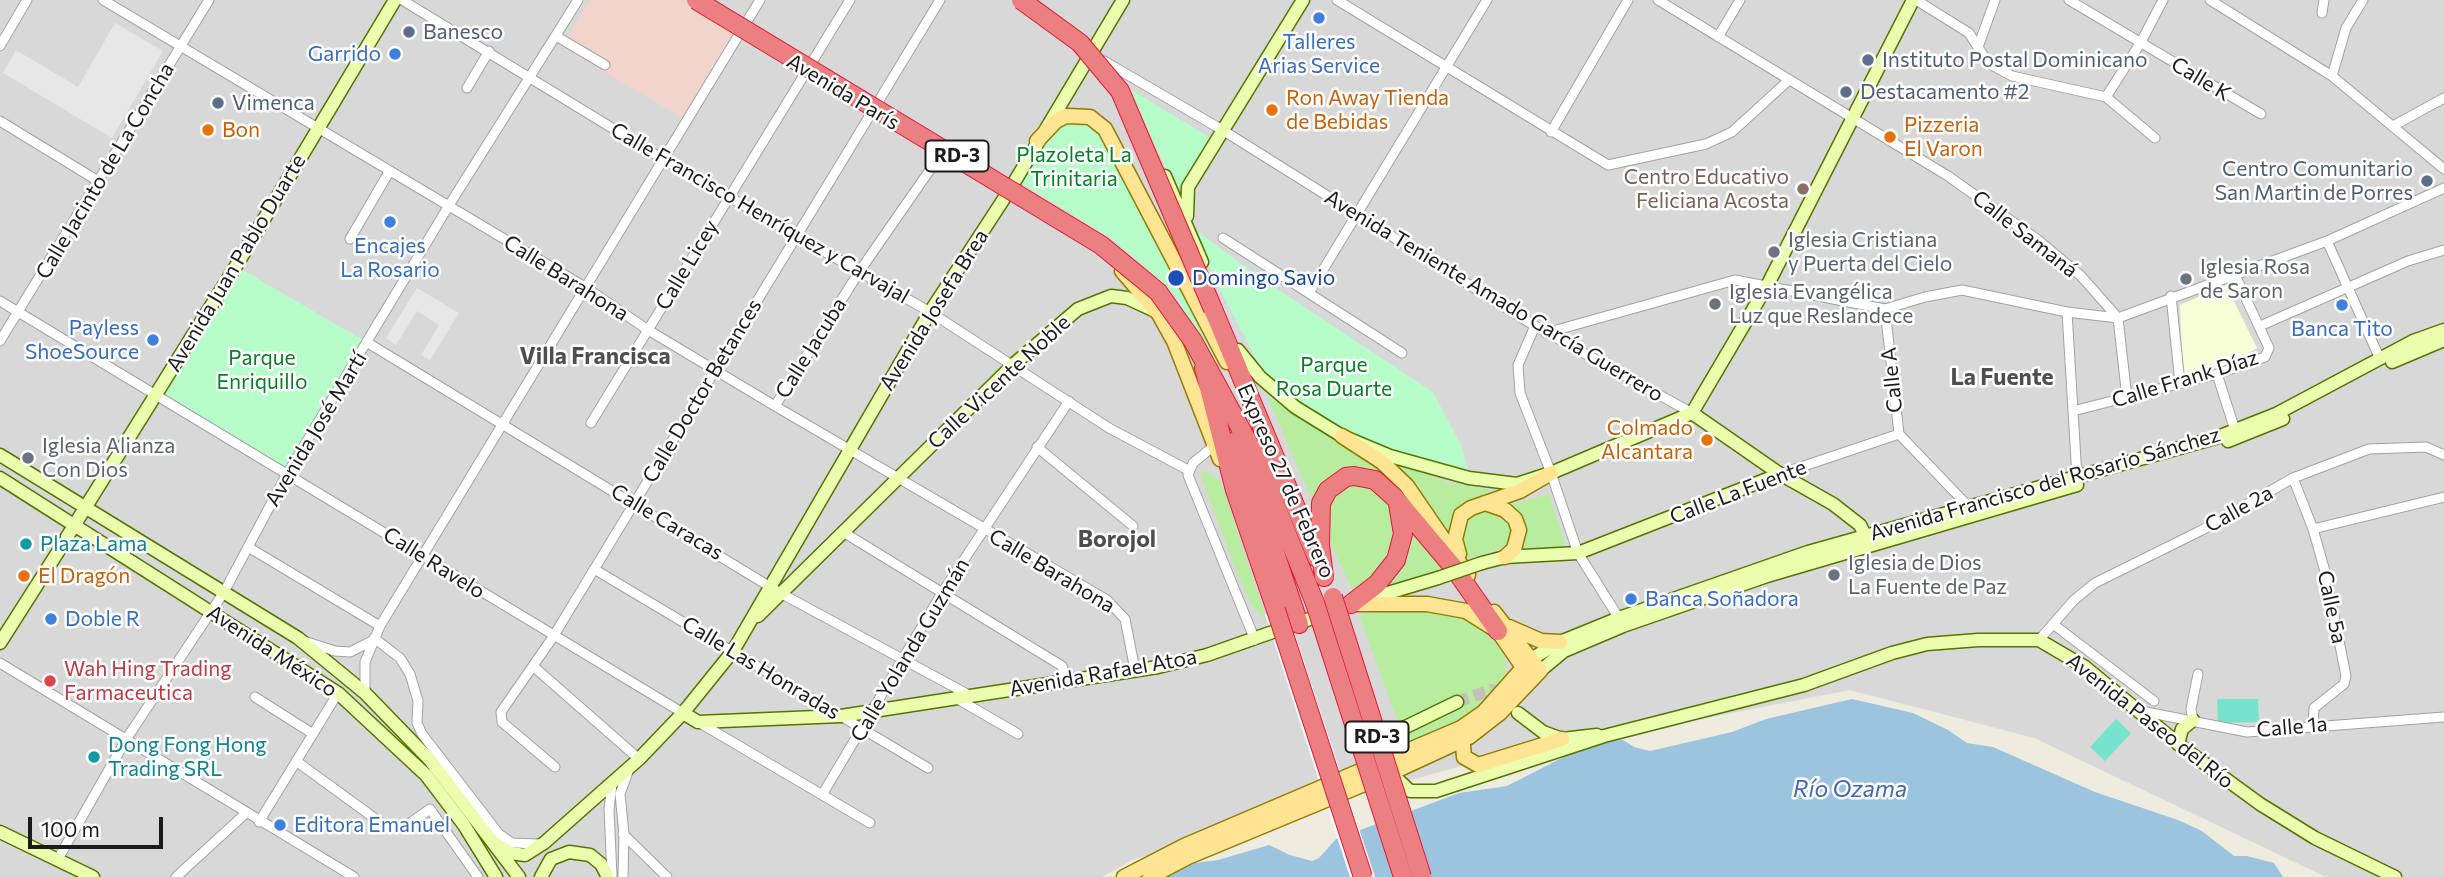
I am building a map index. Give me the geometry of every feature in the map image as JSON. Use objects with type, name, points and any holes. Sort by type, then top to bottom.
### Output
[{"type":"highway","name":"RD-3","points":[[696,0],[1101,245],[1158,292],[1197,348]]},
{"type":"highway","name":"RD-3","points":[[1021,0],[1080,43],[1120,91],[1256,417]]},
{"type":"highway","points":[[1221,329],[1232,354]]},
{"type":"highway","name":"Expreso 27 de Febrero","points":[[1197,348],[1214,374],[1254,453],[1315,603],[1403,877]]},
{"type":"highway","points":[[1197,348],[1234,490]]},
{"type":"highway","points":[[1214,374],[1299,624]]},
{"type":"highway","name":"Expreso 27 de Febrero","points":[[1256,417],[1333,597],[1422,877]]},
{"type":"highway","points":[[1324,577],[1319,522],[1321,503],[1328,490],[1337,482],[1354,476],[1375,480],[1395,498],[1501,628]]},
{"type":"highway","name":"RD-3","points":[[1234,490],[1363,877]]},
{"type":"highway","points":[[1351,604],[1377,584],[1396,560],[1404,523],[1395,498]]},
{"type":"main road","name":"Avenida Juan Pablo Duarte","points":[[0,643],[156,396],[395,0]]},
{"type":"main road","name":"Avenida París","points":[[689,0],[1009,191],[1106,254],[1159,314]]},
{"type":"main road","points":[[1009,0],[1104,61],[1126,89],[1189,230],[1232,354],[1239,391],[1256,417]]},
{"type":"main road","name":"Avenida Josefa Brea","points":[[752,623],[849,448],[930,312],[1009,191],[1123,0]]},
{"type":"main road","points":[[1189,230],[1186,202],[1188,187],[1303,0]]},
{"type":"main road","points":[[1342,436],[1390,456],[1469,478],[1517,484],[1552,473],[1692,413],[1768,284],[1915,0]]},
{"type":"main road","points":[[1090,54],[1120,110],[1232,354]]},
{"type":"main road","points":[[1037,141],[1056,121],[1066,116],[1090,117],[1105,129],[1232,354],[1294,407],[1382,462],[1407,486],[1531,669],[1500,713],[1462,734],[1389,766],[1373,781],[1186,851],[1150,877]]},
{"type":"main road","name":"Calle Vicente Noble","points":[[752,623],[1014,364],[1078,309],[1095,300],[1111,296],[1128,298],[1159,314]]},
{"type":"main road","points":[[1159,314],[1174,341],[1234,490]]},
{"type":"main road","name":"Avenida Francisco del Rosario Sánchez","points":[[1531,669],[1560,642],[1969,507],[2235,430],[2276,414],[2380,359],[2444,330]]},
{"type":"main road","name":"Avenida Francisco del Rosario Sánchez","points":[[1867,541],[2260,430],[2397,359],[2444,340]]},
{"type":"main road","name":"Avenida Teniente Amado García Guerrero","points":[[1692,413],[1780,474],[1848,515],[1860,524],[1867,541]]},
{"type":"main road","name":"Avenida México","points":[[0,455],[298,638],[365,693],[430,760],[519,877]]},
{"type":"main road","points":[[1462,565],[1455,539],[1456,524],[1461,515],[1484,503],[1521,491],[1552,473]]},
{"type":"main road","name":"Calle La Fuente","points":[[1578,553],[1780,474]]},
{"type":"main road","name":"Avenida México","points":[[0,478],[338,693],[426,775],[492,873]]},
{"type":"main road","points":[[1484,503],[1505,510],[1514,519],[1519,530],[1514,549],[1505,557]]},
{"type":"main road","name":"Avenida Rafael Atoa","points":[[698,722],[841,716],[1135,670],[1207,655],[1351,604],[1505,557],[1578,553]]},
{"type":"main road","points":[[1351,604],[1427,604],[1466,611],[1501,628],[1541,641],[1560,642]]},
{"type":"main road","name":"Avenida Francisco del Rosario Sánchez","points":[[1531,669],[1621,622]]},
{"type":"main road","points":[[493,842],[511,853],[525,855],[544,843],[612,785],[683,713],[752,623]]},
{"type":"main road","points":[[1124,877],[1369,766],[1389,766],[1410,790],[1436,791],[1604,736],[1804,685],[1892,653],[1927,644],[1978,640],[2039,640]]},
{"type":"main road","name":"Avenida Paseo del Río","points":[[2039,640],[2085,667],[2178,744],[2249,797],[2304,831],[2395,877]]},
{"type":"main road","points":[[1373,781],[1369,766],[1373,753],[1387,736],[1457,702]]},
{"type":"main road","name":"Calle Ravelo","points":[[683,713],[698,722]]},
{"type":"main road","points":[[1518,713],[1537,728],[1562,739]]},
{"type":"main road","points":[[2178,744],[2182,729],[2193,720]]},
{"type":"main road","points":[[1462,734],[1464,757],[1478,765],[1579,735],[1604,736]]},
{"type":"main road","points":[[0,832],[93,877]]},
{"type":"main road","points":[[541,877],[551,859],[569,852],[590,855],[610,877]]},
{"type":"street","points":[[0,46],[27,0]]},
{"type":"street","name":"Calle Barahona","points":[[103,0],[180,49],[585,287],[648,330],[900,477],[983,530],[1120,610],[1125,619],[1135,670]]},
{"type":"street","name":"Calle Jacinto de La Concha","points":[[0,341],[209,0]]},
{"type":"street","name":"Calle Francisco Henríquez y Carvajal","points":[[402,0],[663,159],[930,312],[1110,428],[1188,470]]},
{"type":"street","name":"Avenida José Martí","points":[[58,859],[127,738],[224,592],[288,474],[448,207],[578,0]]},
{"type":"street","points":[[365,693],[363,676],[373,640],[380,626],[760,0]]},
{"type":"street","name":"Calle Licey","points":[[591,423],[850,0]]},
{"type":"street","name":"Calle Doctor Betances","points":[[555,767],[502,722],[500,717],[553,637],[940,0]]},
{"type":"street","points":[[1337,0],[1608,165],[1706,144],[1732,132],[1789,80]]},
{"type":"street","points":[[1309,293],[1487,0]]},
{"type":"street","points":[[1551,132],[1628,0]]},
{"type":"street","name":"Calle Samaná","points":[[1658,0],[1671,3],[1718,37],[1948,176],[2038,240],[2081,276],[2118,318]]},
{"type":"street","points":[[1718,37],[1740,0]]},
{"type":"street","points":[[1915,0],[1969,33],[1988,63],[2012,76],[2106,97],[2155,138]]},
{"type":"street","points":[[1978,47],[1995,0]]},
{"type":"street","name":"Calle K","points":[[2069,0],[2260,114]]},
{"type":"street","points":[[2106,97],[2141,42],[2163,0]]},
{"type":"street","points":[[2210,0],[2332,76],[2444,169]]},
{"type":"street","points":[[2322,13],[2324,0]]},
{"type":"street","points":[[2332,76],[2346,28],[2363,0]]},
{"type":"street","points":[[556,36],[605,65]]},
{"type":"street","points":[[467,88],[489,51]]},
{"type":"street","name":"Avenida Teniente Amado García Guerrero","points":[[1104,61],[1224,131],[1546,333],[1692,413]]},
{"type":"street","points":[[2393,126],[2444,98]]},
{"type":"street","points":[[0,121],[98,181]]},
{"type":"street","name":"Calle Jacuba","points":[[775,406],[859,272],[943,151]]},
{"type":"street","points":[[350,239],[389,172]]},
{"type":"street","points":[[1546,333],[1735,280],[1768,284],[1885,309],[1924,297],[1962,290],[2067,312],[2118,318],[2171,296],[2327,241],[2444,188]]},
{"type":"street","points":[[1223,238],[1402,353]]},
{"type":"street","points":[[2327,241],[2380,359]]},
{"type":"street","name":"Calle Frank Díaz","points":[[2260,326],[2444,250]]},
{"type":"street","name":"Calle Frank Díaz","points":[[2073,411],[2217,374],[2265,357],[2269,348],[2234,273]]},
{"type":"street","points":[[2171,296],[2180,383]]},
{"type":"street","name":"Calle Ravelo","points":[[0,301],[683,713]]},
{"type":"street","name":"Calle A","points":[[1885,309],[1899,434],[1969,507]]},
{"type":"street","points":[[2067,312],[2077,477]]},
{"type":"street","points":[[2118,318],[2127,398]]},
{"type":"street","points":[[1535,326],[1518,365],[1520,393],[1552,473],[1578,553],[1621,622]]},
{"type":"street","name":"Calle Caracas","points":[[368,343],[782,594],[969,695]]},
{"type":"street","points":[[2217,374],[2235,430]]},
{"type":"street","name":"Calle Yolanda Guzmán","points":[[822,795],[942,593],[1069,401]]},
{"type":"street","name":"Calle La Fuente","points":[[1780,474],[1899,434]]},
{"type":"street","points":[[1215,446],[1188,470],[1193,489],[1255,640]]},
{"type":"street","points":[[1037,447],[1133,526]]},
{"type":"street","name":"Calle 2a","points":[[2039,640],[2095,583],[2202,530],[2293,478],[2337,459],[2370,449],[2426,447],[2444,455]]},
{"type":"street","name":"Calle 5a","points":[[2293,478],[2313,529],[2333,605],[2346,676],[2344,684],[2314,708],[2313,726]]},
{"type":"street","points":[[2313,529],[2444,497]]},
{"type":"street","points":[[843,532],[1062,666],[1067,680]]},
{"type":"street","points":[[248,547],[380,626]]},
{"type":"street","name":"Calle Las Honradas","points":[[594,569],[928,768]]},
{"type":"street","points":[[2053,624],[2154,701]]},
{"type":"street","points":[[298,638],[335,651],[350,652],[373,640]]},
{"type":"street","points":[[373,640],[400,658],[410,674],[418,701],[417,723],[422,734],[499,834],[512,843],[544,843]]},
{"type":"street","points":[[0,663],[354,877]]},
{"type":"street","points":[[533,666],[639,759]]},
{"type":"street","points":[[2193,720],[2191,709],[2199,674]]},
{"type":"street","points":[[259,822],[338,693]]},
{"type":"street","points":[[254,697],[313,734]]},
{"type":"street","points":[[955,697],[1018,734]]},
{"type":"street","name":"Calle 1a","points":[[2141,711],[2247,732],[2278,732],[2313,726],[2444,717]]},
{"type":"street","name":"Calle Ravelo","points":[[698,722],[870,823]]},
{"type":"street","points":[[296,761],[388,828],[403,828],[430,809],[478,877]]},
{"type":"street","points":[[623,877],[624,834],[620,794],[629,769]]},
{"type":"street","points":[[610,877],[612,785]]},
{"type":"street","points":[[176,877],[246,813]]},
{"type":"street","points":[[611,824],[667,877]]},
{"type":"shaded area","points":[[0,0],[2444,0],[2444,877],[2326,877],[2034,738],[1850,690],[1461,766],[1134,859],[1102,877],[0,877]]},
{"type":"shaded area","points":[[590,0],[683,0],[737,32],[686,120],[562,47]]},
{"type":"shaded area","points":[[115,23],[163,51],[112,138],[3,73],[16,50],[78,87]]},
{"type":"shaded area","points":[[2226,285],[2257,348],[2225,367],[2183,377],[2180,305]]},
{"type":"shaded area","points":[[417,288],[459,313],[430,360],[421,355],[439,325],[417,311],[396,345],[386,338]]},
{"type":"shaded area","points":[[2217,699],[2258,699],[2259,722],[2218,723]]},
{"type":"shaded area","points":[[2116,719],[2131,733],[2105,761],[2090,747]]},
{"type":"green space","points":[[1128,88],[1211,138],[1182,185],[1177,188],[1172,182]]},
{"type":"green space","name":"Plazoleta La Trinitaria","points":[[1067,120],[1086,122],[1100,132],[1218,359],[1215,361],[1174,294],[1145,267],[1109,237],[1019,182],[1042,141]]},
{"type":"green space","name":"Parque Rosa Duarte","points":[[1197,231],[1256,275],[1433,392],[1462,447],[1469,475],[1391,453],[1313,414],[1265,377],[1211,272]]},
{"type":"green space","name":"Parque Enriquillo","points":[[236,266],[368,343],[287,474],[156,396]]},
{"type":"green space","points":[[1267,396],[1348,445],[1396,482],[1450,556],[1383,479],[1367,469],[1356,468],[1336,473],[1312,500]]},
{"type":"green space","points":[[1383,458],[1450,483],[1506,493],[1459,512],[1452,521],[1450,537]]},
{"type":"green space","points":[[1205,470],[1219,480],[1224,490],[1267,622],[1253,607],[1237,573],[1202,479],[1201,473]]},
{"type":"green space","points":[[1348,482],[1370,483],[1389,499],[1397,533],[1389,557],[1376,576],[1353,591],[1332,547],[1325,517],[1328,497]]},
{"type":"green space","points":[[1549,494],[1568,551],[1524,548],[1525,532],[1518,513],[1510,505]]},
{"type":"green space","points":[[1488,507],[1503,512],[1511,524],[1511,545],[1468,559],[1460,543],[1465,518]]},
{"type":"green space","points":[[1409,523],[1446,571],[1385,591],[1404,563],[1409,549]]},
{"type":"green space","points":[[1398,609],[1462,615],[1480,624],[1505,656],[1506,678],[1476,713],[1406,744],[1359,615]]},
{"type":"water","name":"Río Ozama","points":[[1852,699],[1913,713],[1948,730],[1967,743],[1993,747],[2095,792],[2178,820],[2202,831],[2234,856],[2247,856],[2274,863],[2283,877],[1167,877],[1195,863],[1218,860],[1269,845],[1312,861],[1319,858],[1336,839],[1459,793],[1507,786],[1593,742],[1623,740],[1634,747],[1650,751]]},
{"type":"pier","points":[[1286,607],[1375,877],[1350,877],[1265,614]]},
{"type":"tunnel","points":[[1457,702],[1491,690],[1500,692],[1507,699]]},
{"type":"place","name":"Talleres Arias Service","points":[[1319,18]]},
{"type":"place","name":"Banesco","points":[[409,32]]},
{"type":"place","name":"Garrido","points":[[395,54]]},
{"type":"place","name":"Instituto Postal Dominicano","points":[[1868,60]]},
{"type":"place","name":"Destacamento #2","points":[[1846,92]]},
{"type":"place","name":"Vimenca","points":[[218,103]]},
{"type":"place","name":"Ron Away Tienda de Bebidas","points":[[1272,110]]},
{"type":"place","name":"Bon","points":[[208,130]]},
{"type":"place","name":"Pizzeria El Varon","points":[[1890,137]]},
{"type":"place","name":"Centro Comunitario San Martin de Porres","points":[[2427,181]]},
{"type":"place","name":"Centro Educativo Feliciana Acosta","points":[[1803,189]]},
{"type":"place","name":"Encajes La Rosario","points":[[390,222]]},
{"type":"place","name":"Iglesia Cristiana y Puerta del Cielo","points":[[1774,252]]},
{"type":"place","name":"Domingo Savio","points":[[1176,278]]},
{"type":"place","name":"Iglesia Rosa de Saron","points":[[2186,279]]},
{"type":"place","name":"Iglesia Evangélica Luz que Reslandece","points":[[1715,304]]},
{"type":"place","name":"Banca Tito","points":[[2342,305]]},
{"type":"place","name":"Payless ShoeSource","points":[[153,340]]},
{"type":"place","name":"Colmado Alcantara","points":[[1707,440]]},
{"type":"place","name":"Iglesia Alianza Con Dios","points":[[28,458]]},
{"type":"place","name":"Plaza Lama","points":[[26,544]]},
{"type":"place","name":"Iglesia de Dios La Fuente de Paz","points":[[1834,575]]},
{"type":"place","name":"El Dragón","points":[[24,576]]},
{"type":"place","name":"Banca Soñadora","points":[[1631,599]]},
{"type":"place","name":"Doble R","points":[[51,619]]},
{"type":"place","name":"Wah Hing Trading Farmaceutica","points":[[50,681]]},
{"type":"place","name":"Dong Fong Hong Trading SRL","points":[[94,757]]},
{"type":"place","name":"Editora Emanuel","points":[[280,825]]},
{"type":"district","name":"Villa Francisca","points":[[595,356]]},
{"type":"district","name":"La Fuente","points":[[2002,377]]},
{"type":"district","name":"Borojol","points":[[1117,539]]}]
